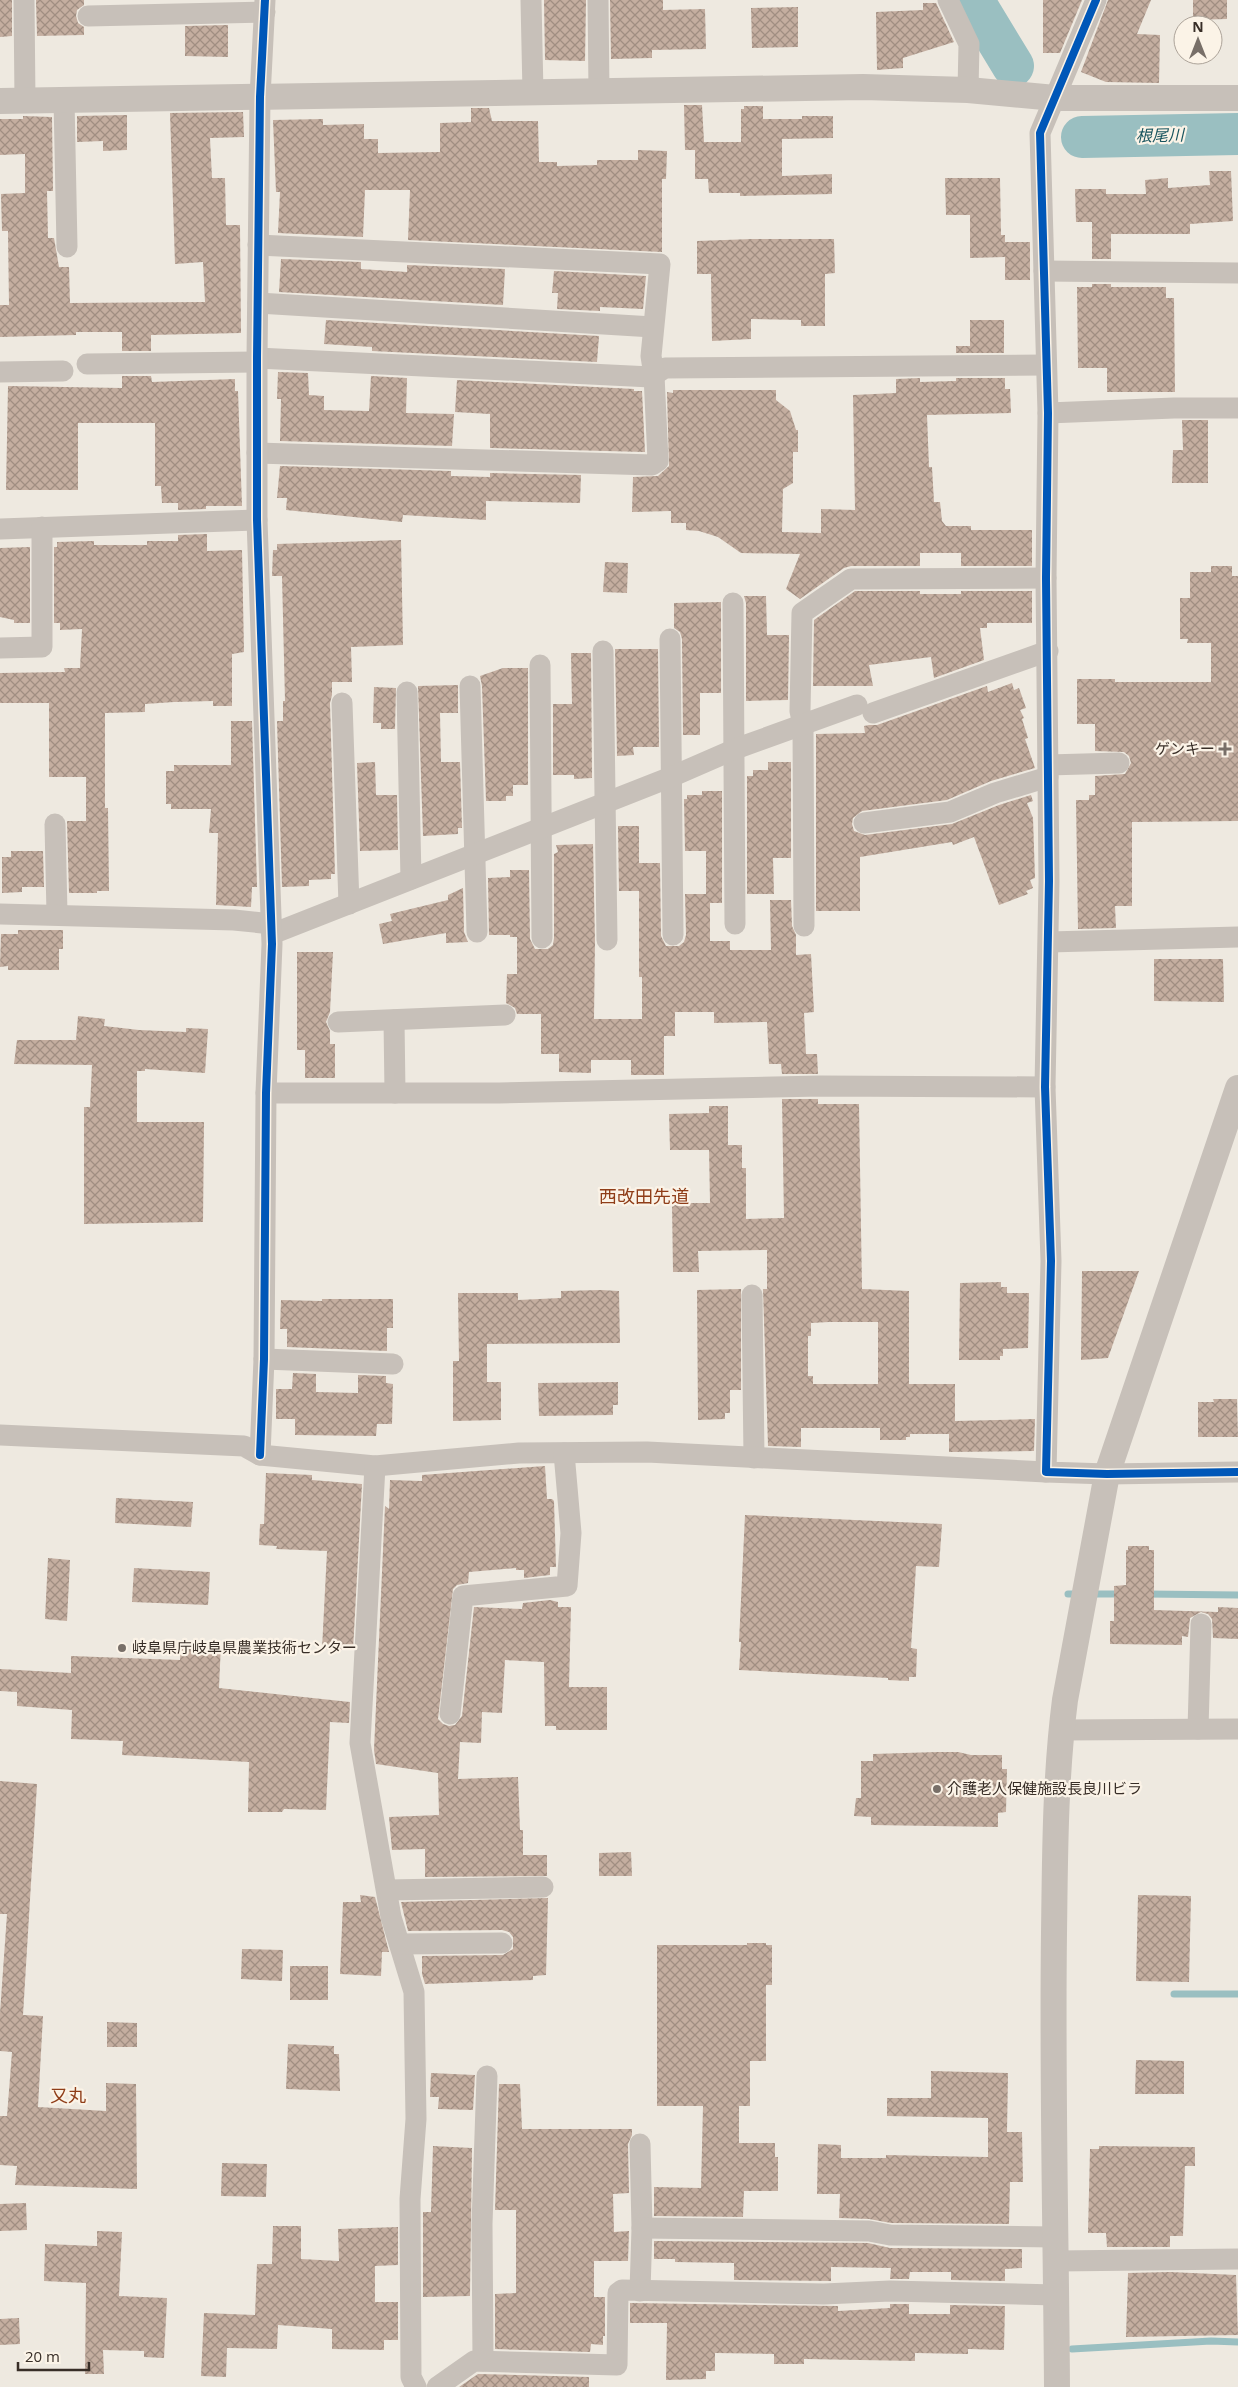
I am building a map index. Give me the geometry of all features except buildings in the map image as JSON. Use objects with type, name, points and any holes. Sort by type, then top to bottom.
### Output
[{"type":"street","points":[[24,0],[12,101],[863,87],[968,90],[1055,98],[1238,98]]},
{"type":"street","points":[[531,0],[534,93]]},
{"type":"street","points":[[598,0],[599,92]]},
{"type":"street","points":[[948,0],[968,44],[968,90]]},
{"type":"street","points":[[1046,1472],[1051,1261],[1046,1087],[1049,942],[1046,578],[1048,413],[1045,365],[1040,133],[1096,0]]},
{"type":"street","points":[[88,16],[265,6],[260,98],[257,520],[272,929],[266,1093],[264,1359],[260,1455]]},
{"type":"street","points":[[64,100],[67,247]]},
{"type":"street","points":[[257,453],[652,465],[658,461],[654,375],[650,356],[660,264],[258,244]]},
{"type":"street","points":[[1044,271],[1238,273]]},
{"type":"street","points":[[258,303],[654,327]]},
{"type":"street","points":[[87,364],[257,360],[651,377],[664,368],[1045,365]]},
{"type":"street","points":[[0,372],[63,371]]},
{"type":"street","points":[[1048,413],[1174,408],[1238,408]]},
{"type":"street","points":[[0,529],[257,520]]},
{"type":"street","points":[[0,648],[42,647],[42,527]]},
{"type":"street","points":[[804,926],[803,725],[800,711],[802,613],[851,579],[1046,578]]},
{"type":"street","points":[[733,603],[735,924]]},
{"type":"street","points":[[670,639],[673,935]]},
{"type":"street","points":[[603,651],[607,940]]},
{"type":"street","points":[[0,914],[234,920],[272,929],[348,904],[735,750],[803,725],[865,709],[1048,651]]},
{"type":"street","points":[[540,665],[542,938]]},
{"type":"street","points":[[470,686],[477,932]]},
{"type":"street","points":[[407,692],[412,879]]},
{"type":"street","points":[[342,703],[348,904]]},
{"type":"street","points":[[864,823],[950,812],[1048,771],[1119,763]]},
{"type":"street","points":[[55,824],[57,914]]},
{"type":"street","points":[[1049,942],[1238,938]]},
{"type":"street","points":[[338,1022],[505,1015]]},
{"type":"street","points":[[394,1020],[394,1093]]},
{"type":"street","points":[[266,1093],[508,1093],[821,1086],[1046,1087]]},
{"type":"street","points":[[1057,2387],[1052,2052],[1056,1846],[1062,1730],[1108,1474],[1238,1088]]},
{"type":"street","points":[[752,1295],[754,1458]]},
{"type":"street","points":[[264,1359],[393,1364]]},
{"type":"street","points":[[0,1435],[244,1446],[260,1455],[375,1466],[519,1453],[647,1452],[1046,1472],[1108,1474],[1238,1472]]},
{"type":"street","points":[[450,1714],[463,1596],[567,1586],[571,1533],[564,1453]]},
{"type":"street","points":[[375,1466],[360,1743],[391,1917],[414,1992],[416,2119],[410,2199],[410,2289],[412,2377],[416,2387]]},
{"type":"street","points":[[1198,1729],[1201,1624]]},
{"type":"street","points":[[1062,1730],[1238,1729]]},
{"type":"street","points":[[387,1890],[543,1887]]},
{"type":"street","points":[[400,1944],[502,1943]]},
{"type":"street","points":[[483,2361],[482,2224],[487,2076]]},
{"type":"street","points":[[640,2144],[642,2228],[640,2291]]},
{"type":"street","points":[[642,2228],[869,2231],[890,2235],[1056,2249],[1238,2259]]},
{"type":"street","points":[[437,2387],[474,2361],[617,2366],[618,2293],[622,2290],[824,2294],[890,2291],[1056,2294]]},
{"type":"water","points":[[1238,122],[1238,147],[1098,154],[1096,128]]},
{"type":"waterway","name":"根尾川","points":[[973,0],[1013,66]]},
{"type":"waterway","name":"根尾川","points":[[1082,137],[1238,134]]},
{"type":"waterway","points":[[1068,1594],[1080,1594]]},
{"type":"waterway","points":[[1091,1594],[1123,1594]]},
{"type":"waterway","points":[[1146,1594],[1238,1595]]},
{"type":"waterway","points":[[1174,1994],[1238,1994]]},
{"type":"waterway","points":[[1072,2349],[1211,2341],[1238,2342]]},
{"type":"cycle path","points":[[260,1455],[264,1359],[266,1093],[272,944],[257,520],[260,97],[265,0]]},
{"type":"cycle path","points":[[1096,0],[1040,133],[1048,413],[1046,578],[1049,881],[1045,1087],[1051,1261],[1046,1472],[1107,1474],[1238,1472]]},
{"type":"place","name":"ゲンキー","points":[[1225,749]]},
{"type":"place","name":"岐阜県庁岐阜県農業技術センター","points":[[122,1648]]},
{"type":"place","name":"介護老人保健施設長良川ビラ","points":[[937,1789]]},
{"type":"district","name":"西改田先道","points":[[644,1197]]},
{"type":"district","name":"又丸","points":[[68,2096]]}]
